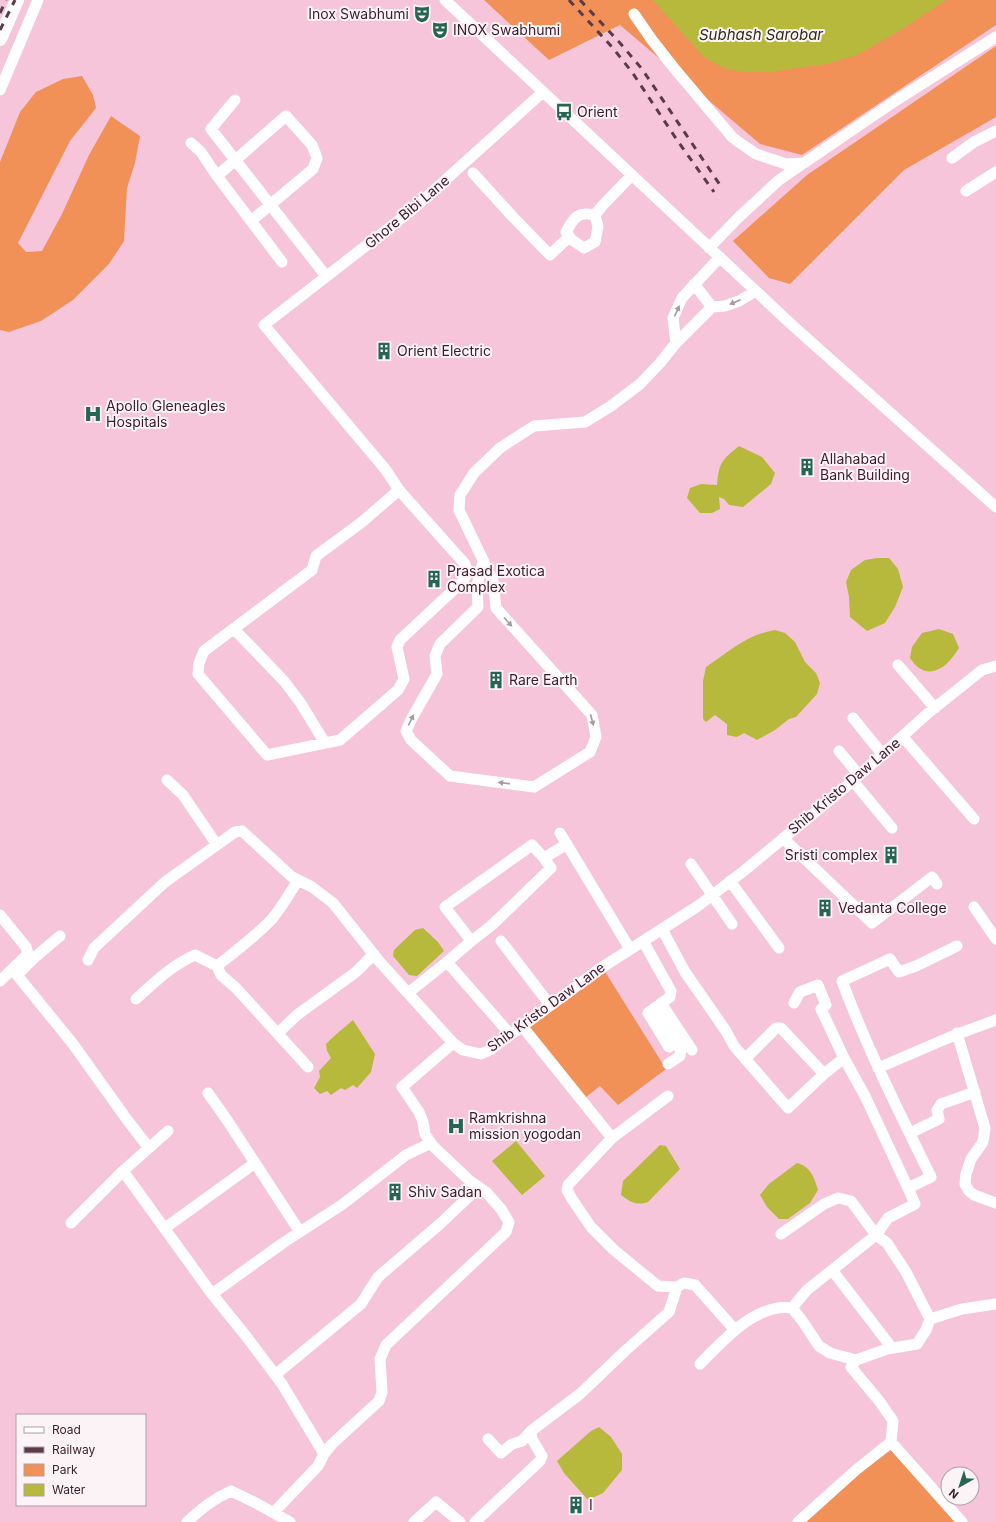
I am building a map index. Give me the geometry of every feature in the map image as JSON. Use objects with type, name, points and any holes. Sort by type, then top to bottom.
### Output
[{"type":"main road","points":[[0,39],[17,0]]},
{"type":"street","points":[[0,90],[38,0]]},
{"type":"street","points":[[445,0],[795,328],[996,507]]},
{"type":"street","points":[[634,14],[674,68],[733,138],[756,154],[786,164],[804,163]]},
{"type":"street","points":[[709,248],[738,218],[780,180],[895,101],[996,37]]},
{"type":"street","name":"Ghore Bibi Lane","points":[[399,490],[386,470],[264,325],[412,210],[543,92]]},
{"type":"street","points":[[235,100],[211,129],[326,276]]},
{"type":"street","points":[[217,176],[286,116],[312,146],[317,158],[313,169],[251,220]]},
{"type":"street","points":[[952,158],[974,142],[996,131]]},
{"type":"street","points":[[191,143],[201,152],[217,176],[282,262]]},
{"type":"street","points":[[966,191],[996,172]]},
{"type":"street","points":[[473,173],[512,217],[550,255],[569,237]]},
{"type":"street","points":[[595,215],[632,175]]},
{"type":"street","points":[[586,213],[595,215],[598,227],[595,242],[584,248],[572,240],[566,232],[578,215],[586,213]]},
{"type":"street","points":[[676,343],[673,318],[682,298],[720,257]]},
{"type":"street","points":[[694,284],[712,307]]},
{"type":"street","points":[[496,608],[478,607],[440,644],[435,656],[437,674],[406,731],[411,740],[450,776],[534,787],[590,752],[596,737],[592,715],[496,608],[492,581],[459,510],[460,495],[474,473],[500,448],[534,426],[585,422],[611,406],[640,384],[676,343],[712,307],[725,306],[739,301],[756,291]]},
{"type":"street","points":[[399,490],[465,564],[468,573],[462,582],[400,640],[397,647],[404,678],[398,690],[340,740],[267,755],[198,674],[199,663],[204,651],[312,570],[316,556],[362,522],[399,490]]},
{"type":"street","points":[[478,607],[477,585],[483,562]]},
{"type":"street","points":[[234,629],[284,681],[300,702],[325,743]]},
{"type":"street","points":[[898,665],[935,708]]},
{"type":"street","name":"Shib Kristo Daw Lane","points":[[88,960],[94,948],[165,882],[235,832],[242,831],[292,877],[312,887],[332,903],[374,954],[454,1043],[463,1050],[481,1054],[490,1050],[601,968],[698,906],[856,778],[935,708],[982,670],[996,666]]},
{"type":"street","points":[[853,718],[883,755]]},
{"type":"street","points":[[903,737],[974,819]]},
{"type":"street","points":[[839,751],[856,778],[892,828]]},
{"type":"street","points":[[167,780],[183,796],[217,845]]},
{"type":"street","points":[[560,833],[630,949]]},
{"type":"street","points":[[783,838],[872,923],[932,877],[937,884]]},
{"type":"street","points":[[544,858],[567,844]]},
{"type":"street","points":[[408,993],[492,925],[551,868],[532,845],[445,908],[469,938],[469,943]]},
{"type":"street","points":[[691,864],[732,924]]},
{"type":"street","points":[[217,966],[251,939],[271,919],[284,903],[298,880]]},
{"type":"street","points":[[730,881],[779,948]]},
{"type":"street","points":[[974,907],[996,939]]},
{"type":"street","points":[[0,915],[26,947],[28,954],[0,981]]},
{"type":"street","points":[[662,929],[685,972],[726,1031],[734,1046],[788,1108],[824,1074],[844,1058]]},
{"type":"street","points":[[60,936],[17,975],[73,1044],[149,1148]]},
{"type":"street","points":[[501,941],[550,1006]]},
{"type":"street","points":[[643,941],[671,990],[670,997],[648,1013],[669,1047]]},
{"type":"street","points":[[908,1188],[931,1177],[878,1068],[842,981],[890,958],[899,972],[916,966],[957,946]]},
{"type":"street","points":[[278,1033],[297,1015],[356,972],[374,954]]},
{"type":"street","points":[[136,999],[160,977],[184,960],[195,955],[217,966],[221,975],[278,1033],[308,1067]]},
{"type":"street","points":[[447,962],[510,1034]]},
{"type":"street","points":[[792,1308],[807,1290],[876,1235],[888,1218],[914,1204],[865,1096],[844,1058],[821,1009],[826,1005],[818,985],[800,992],[794,1003]]},
{"type":"street","points":[[657,1006],[692,1050]]},
{"type":"street","points":[[657,1006],[681,1051],[680,1056],[668,1064]]},
{"type":"street","points":[[878,1068],[957,1033],[996,1020]]},
{"type":"street","points":[[522,1026],[612,1138]]},
{"type":"street","points":[[744,1059],[776,1028],[781,1028],[824,1074]]},
{"type":"street","points":[[957,1033],[985,1128],[983,1142],[971,1159],[966,1174],[965,1184],[969,1191],[974,1195],[996,1202]]},
{"type":"street","points":[[274,1516],[318,1466],[324,1454],[332,1444],[379,1401],[382,1392],[380,1359],[386,1345],[506,1232],[509,1222],[501,1209],[486,1192],[470,1181],[431,1143],[425,1134],[420,1112],[402,1087],[454,1043]]},
{"type":"street","points":[[910,1133],[939,1119],[937,1110],[941,1104],[975,1092]]},
{"type":"street","points":[[208,1093],[300,1232]]},
{"type":"street","points":[[668,1096],[612,1138],[568,1185],[567,1190],[591,1227],[614,1250],[658,1286],[677,1287],[684,1283],[695,1285],[735,1330]]},
{"type":"street","points":[[71,1223],[123,1171],[168,1131]]},
{"type":"street","points":[[212,1294],[283,1242],[343,1204],[406,1155],[431,1143]]},
{"type":"street","points":[[165,1228],[255,1163]]},
{"type":"street","points":[[123,1171],[212,1294],[282,1384],[324,1454]]},
{"type":"street","points":[[275,1375],[361,1304],[378,1277],[441,1223],[479,1187]]},
{"type":"street","points":[[700,1364],[747,1320],[761,1313],[782,1307],[792,1308],[819,1346],[830,1353],[856,1360],[892,1348],[917,1344],[926,1330],[930,1319],[906,1272],[887,1243],[876,1235],[851,1201],[838,1198],[824,1204],[781,1234]]},
{"type":"street","points":[[832,1270],[892,1348]]},
{"type":"street","points":[[488,1439],[501,1452],[512,1444],[522,1441],[531,1431],[580,1394],[669,1312],[677,1287]]},
{"type":"street","points":[[930,1319],[962,1309],[996,1304]]},
{"type":"street","points":[[798,1522],[856,1470],[891,1442],[893,1422],[880,1402],[851,1367],[856,1360]]},
{"type":"street","points":[[475,1522],[540,1461],[542,1456],[532,1439],[531,1431]]},
{"type":"street","points":[[891,1442],[962,1522]]},
{"type":"street","points":[[187,1522],[204,1506],[231,1491],[274,1516],[290,1522]]},
{"type":"street","points":[[414,1522],[436,1502],[460,1522]]},
{"type":"green space","points":[[484,0],[996,0],[996,25],[802,155],[760,144],[620,25],[549,60]]},
{"type":"green space","points":[[996,46],[996,117],[904,170],[790,284],[769,278],[733,241],[807,175]]},
{"type":"green space","points":[[82,76],[93,95],[96,108],[70,141],[18,243],[26,252],[42,251],[62,214],[89,155],[111,116],[140,136],[135,163],[127,188],[124,241],[109,264],[73,300],[41,321],[9,332],[0,330],[0,162],[20,112],[36,92],[63,79]]},
{"type":"green space","points":[[604,970],[666,1069],[618,1105],[600,1086],[585,1098],[527,1027]]},
{"type":"green space","points":[[891,1450],[956,1522],[803,1522],[841,1487]]},
{"type":"water","name":"Subhash Sarobar","points":[[653,0],[946,0],[901,30],[857,55],[827,64],[769,72],[744,72],[724,68],[704,57]]},
{"type":"water","points":[[739,446],[762,457],[775,473],[771,484],[743,507],[729,505],[724,499],[719,497],[720,509],[712,513],[700,513],[687,498],[690,488],[701,484],[717,485],[722,462]]},
{"type":"water","points":[[889,558],[898,569],[903,587],[895,607],[885,623],[867,631],[850,617],[849,597],[846,582],[851,570],[865,560]]},
{"type":"water","points":[[939,629],[953,634],[959,648],[949,662],[943,667],[930,672],[923,670],[916,666],[910,658],[912,647],[922,633]]},
{"type":"water","points":[[775,630],[785,633],[795,642],[805,662],[816,673],[820,683],[817,694],[796,717],[789,719],[775,730],[757,740],[744,733],[737,737],[727,735],[727,724],[715,715],[706,722],[703,719],[703,681],[706,667],[747,640],[765,632]]},
{"type":"water","points":[[423,928],[438,942],[444,951],[417,976],[409,975],[393,956],[394,950],[415,930]]},
{"type":"water","points":[[353,1020],[375,1054],[371,1072],[357,1088],[353,1085],[345,1090],[341,1088],[331,1095],[327,1091],[320,1094],[314,1088],[320,1077],[319,1071],[331,1058],[327,1051],[326,1044]]},
{"type":"water","points":[[516,1141],[545,1176],[522,1195],[492,1161]]},
{"type":"water","points":[[660,1145],[666,1146],[680,1169],[648,1202],[640,1204],[627,1200],[621,1195],[623,1181]]},
{"type":"water","points":[[797,1163],[809,1170],[818,1190],[810,1203],[788,1219],[779,1219],[767,1207],[760,1195],[769,1184]]},
{"type":"water","points":[[599,1427],[611,1437],[622,1454],[622,1470],[603,1493],[588,1500],[564,1473],[557,1461],[591,1431]]},
{"type":"railway","points":[[0,13],[6,0]]},
{"type":"railway","points":[[0,30],[15,0]]},
{"type":"railway","points":[[569,0],[612,47],[632,72],[677,140],[714,192]]},
{"type":"railway","points":[[580,0],[642,69],[722,188]]},
{"type":"place","name":"Inox Swabhumi","points":[[422,14]]},
{"type":"place","name":"INOX Swabhumi","points":[[440,30]]},
{"type":"place","name":"Orient","points":[[564,112]]},
{"type":"place","name":"Orient Electric","points":[[384,351]]},
{"type":"place","name":"Apollo Gleneagles Hospitals","points":[[93,414]]},
{"type":"place","name":"Allahabad Bank Building","points":[[807,467]]},
{"type":"place","name":"Prasad Exotica Complex","points":[[434,579]]},
{"type":"place","name":"Rare Earth","points":[[496,680]]},
{"type":"place","name":"Sristi complex","points":[[891,855]]},
{"type":"place","name":"Vedanta College","points":[[825,908]]},
{"type":"place","name":"Ramkrishna mission yogodan","points":[[456,1126]]},
{"type":"place","name":"Shiv Sadan","points":[[395,1192]]},
{"type":"place","name":"I","points":[[576,1505]]}]
